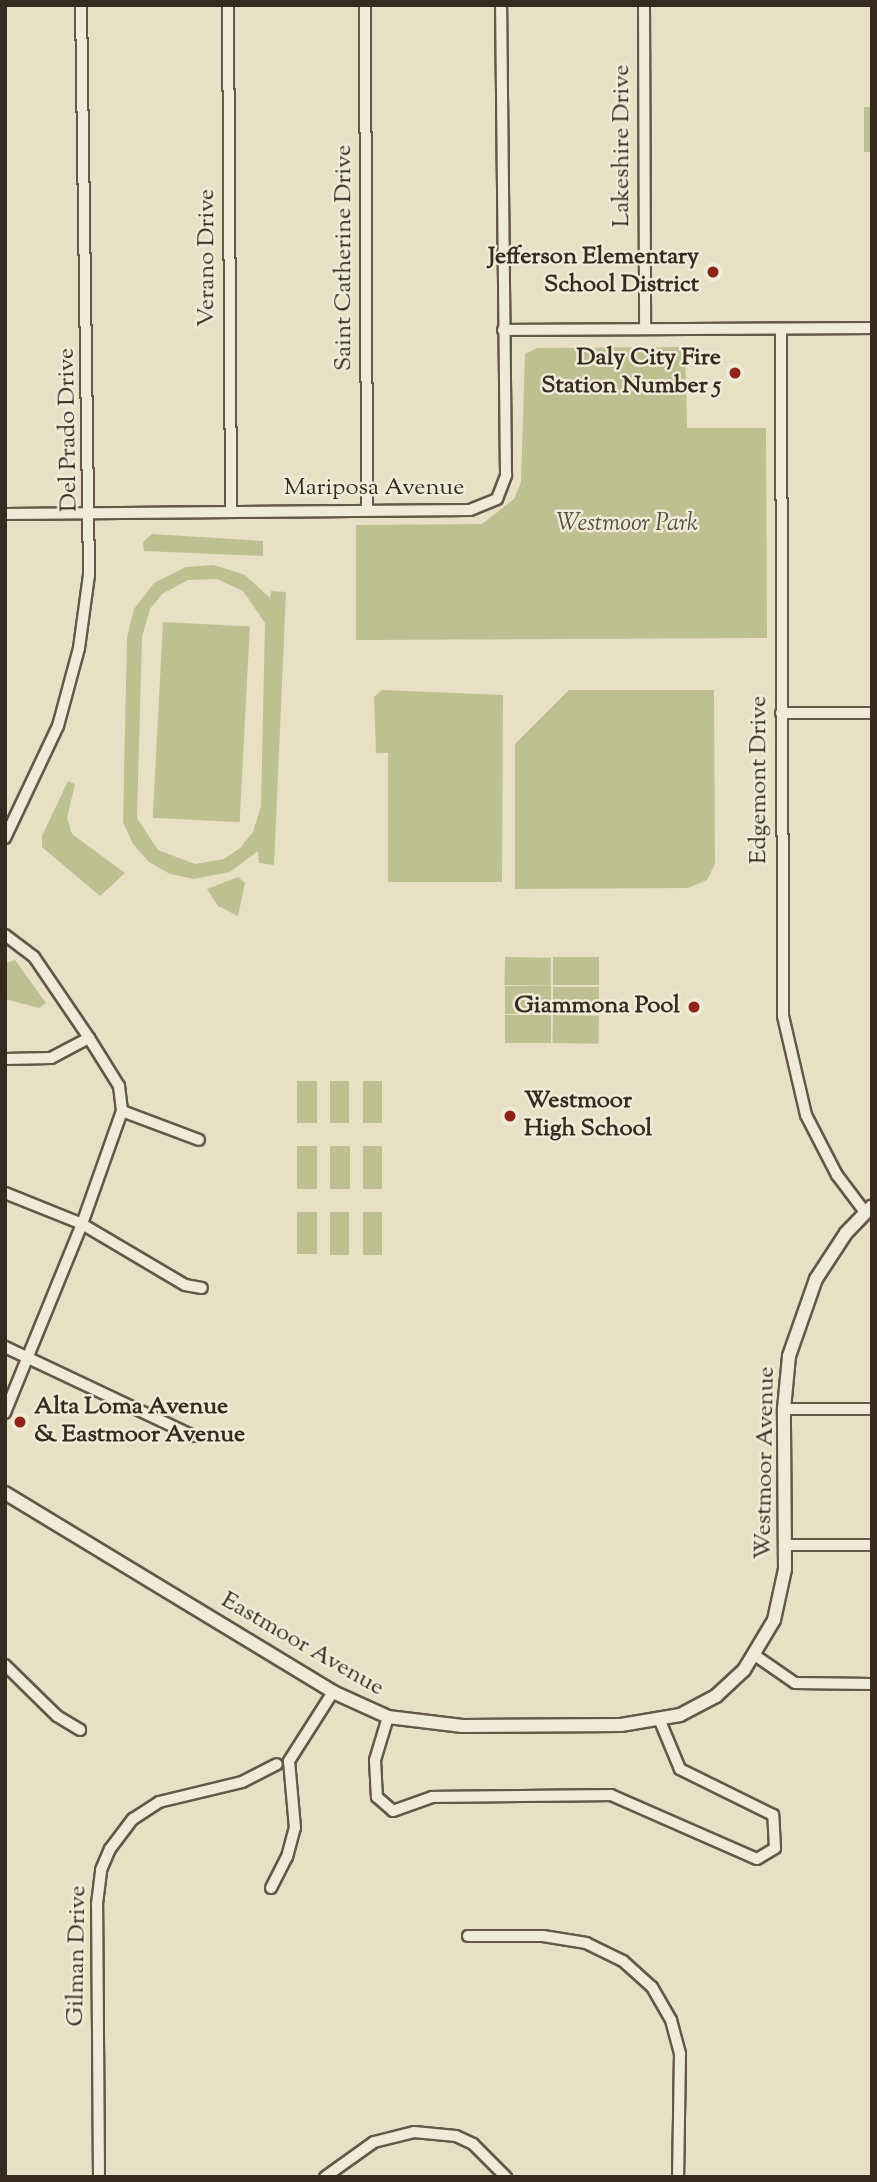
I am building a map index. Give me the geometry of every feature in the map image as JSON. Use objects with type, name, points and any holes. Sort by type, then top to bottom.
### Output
[{"type":"street","name":"Del Prado Drive","points":[[5,838],[49,748],[70,687],[84,622],[92,513],[81,5]]},
{"type":"street","name":"Verano Drive","points":[[228,5],[231,511]]},
{"type":"street","name":"Saint Catherine Drive","points":[[365,5],[367,510]]},
{"type":"street","name":"Mariposa Avenue","points":[[5,514],[470,510],[497,499],[506,475],[501,5]]},
{"type":"street","name":"Lakeshire Drive","points":[[644,5],[645,329]]},
{"type":"street","points":[[503,330],[872,328]]},
{"type":"street","name":"Edgemont Drive","points":[[781,329],[783,1016],[806,1115],[837,1175],[869,1209]]},
{"type":"street","points":[[781,713],[872,713]]},
{"type":"street","points":[[5,935],[34,957],[89,1038],[119,1086],[122,1111],[31,1356],[5,1413]]},
{"type":"street","points":[[5,1059],[51,1058],[89,1038]]},
{"type":"street","points":[[122,1111],[199,1140]]},
{"type":"street","points":[[5,1193],[82,1224],[185,1285],[202,1288]]},
{"type":"street","name":"Westmoor Avenue","points":[[755,1656],[779,1604],[785,1545],[784,1409],[789,1356],[805,1302],[830,1256],[869,1209]]},
{"type":"street","points":[[5,1347],[31,1356],[193,1436]]},
{"type":"street","points":[[784,1409],[872,1409]]},
{"type":"street","name":"Eastmoor Avenue","points":[[5,1493],[333,1692],[388,1717],[462,1726],[621,1725],[660,1721],[716,1696],[755,1656]]},
{"type":"street","points":[[785,1545],[872,1545]]},
{"type":"street","points":[[755,1656],[795,1683],[872,1684]]},
{"type":"street","points":[[5,1665],[57,1716],[80,1730]]},
{"type":"street","points":[[271,1888],[287,1857],[295,1828],[289,1761],[333,1692]]},
{"type":"street","points":[[388,1717],[375,1760],[377,1797],[393,1811],[432,1797],[611,1795],[757,1859],[775,1849],[773,1815],[680,1769],[660,1721]]},
{"type":"street","name":"Gilman Drive","points":[[99,2177],[97,1905],[101,1870],[110,1849],[133,1819],[159,1802],[242,1782],[277,1764]]},
{"type":"street","points":[[468,1936],[542,1936],[586,1943],[623,1961],[652,1987],[671,2020],[680,2054],[678,2177]]},
{"type":"street","points":[[325,2177],[374,2142],[414,2132],[456,2136],[473,2144],[506,2177]]},
{"type":"green space","points":[[864,107],[872,107],[872,152],[864,152]]},
{"type":"green space","name":"Westmoor Park","points":[[685,347],[687,428],[766,428],[767,638],[356,640],[356,525],[482,524],[514,499],[521,482],[525,354],[537,348]]},
{"type":"green space","points":[[152,534],[263,541],[263,556],[144,551],[143,542]]},
{"type":"green space","points":[[214,565],[245,575],[270,598],[271,591],[286,592],[274,865],[259,863],[258,851],[230,872],[194,879],[170,874],[149,862],[133,844],[123,822],[127,637],[134,609],[154,583],[186,567]],"holes":[[[217,579],[243,591],[265,623],[261,806],[253,832],[240,848],[224,859],[195,864],[158,850],[137,818],[142,637],[150,609],[162,594],[188,580]]]},
{"type":"green space","points":[[163,622],[250,627],[240,822],[153,818]]},
{"type":"green space","points":[[382,690],[503,695],[502,882],[388,882],[388,753],[376,753],[374,697]]},
{"type":"green space","points":[[569,690],[714,690],[715,864],[707,880],[688,888],[515,889],[515,744]]},
{"type":"green space","points":[[68,781],[75,784],[67,818],[72,834],[125,873],[100,896],[42,847],[42,836]]},
{"type":"green space","points":[[238,877],[245,883],[238,916],[218,906],[207,889]]},
{"type":"green space","points":[[505,957],[551,958],[551,986],[505,985]]},
{"type":"green space","points":[[553,957],[599,957],[599,985],[553,985]]},
{"type":"green space","points":[[15,960],[46,1003],[39,1008],[5,999],[6,963]]},
{"type":"green space","points":[[505,986],[551,986],[551,1014],[505,1014]]},
{"type":"green space","points":[[553,987],[599,987],[599,1014],[553,1014]]},
{"type":"green space","points":[[505,1015],[551,1015],[551,1043],[505,1043]]},
{"type":"green space","points":[[553,1015],[599,1016],[599,1044],[553,1043]]},
{"type":"green space","points":[[297,1081],[317,1081],[317,1123],[297,1123]]},
{"type":"green space","points":[[330,1081],[349,1081],[349,1123],[330,1123]]},
{"type":"green space","points":[[363,1081],[382,1081],[382,1123],[363,1123]]},
{"type":"green space","points":[[297,1146],[317,1146],[317,1189],[297,1189]]},
{"type":"green space","points":[[330,1146],[350,1146],[350,1189],[330,1189]]},
{"type":"green space","points":[[363,1146],[382,1146],[382,1189],[363,1189]]},
{"type":"green space","points":[[297,1212],[317,1212],[317,1254],[297,1254]]},
{"type":"green space","points":[[330,1212],[349,1212],[349,1255],[330,1255]]},
{"type":"green space","points":[[363,1212],[382,1212],[382,1255],[363,1255]]},
{"type":"place","name":"Jefferson Elementary School District","points":[[713,272]]},
{"type":"place","name":"Daly City Fire Station Number 5","points":[[735,373]]},
{"type":"place","name":"Giammona Pool","points":[[694,1007]]},
{"type":"place","name":"Westmoor High School","points":[[510,1116]]},
{"type":"place","name":"Alta Loma Avenue & Eastmoor Avenue","points":[[20,1422]]}]
